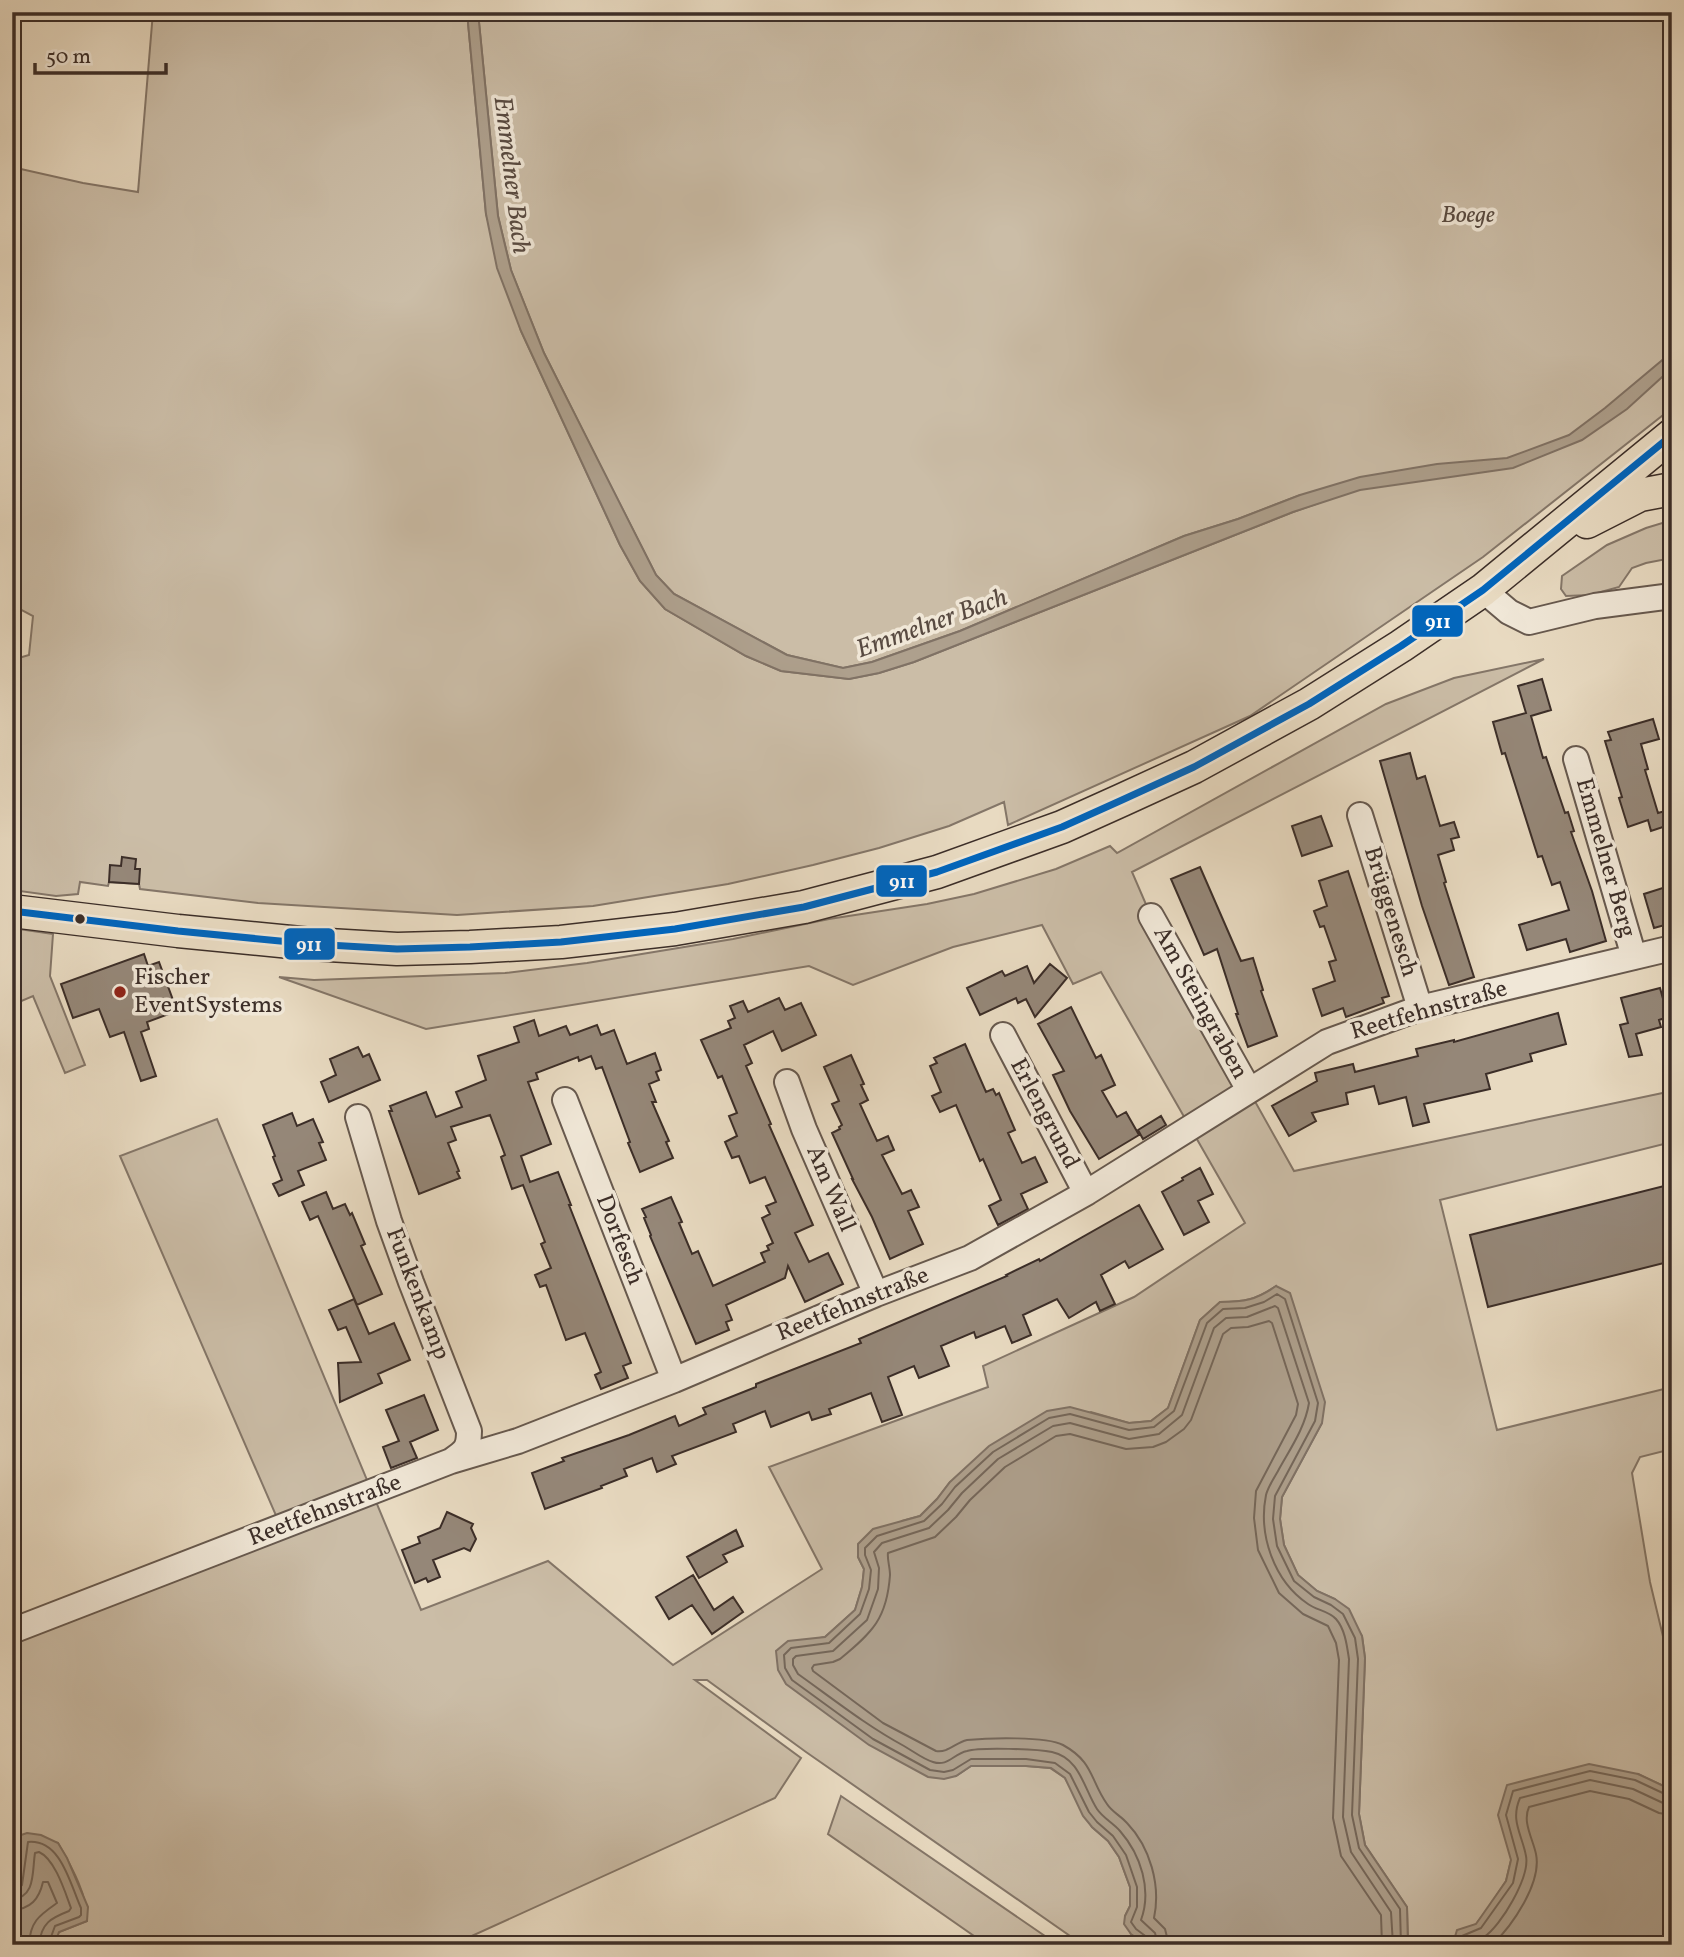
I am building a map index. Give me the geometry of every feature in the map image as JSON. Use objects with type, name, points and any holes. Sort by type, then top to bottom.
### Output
[{"type":"main road","points":[[1494,581],[1670,439]]},
{"type":"main road","points":[[12,911],[178,931],[397,949],[561,942],[675,929],[804,907],[937,872],[1062,827],[1194,767],[1309,704],[1593,518],[1640,495],[1672,489]]},
{"type":"street","points":[[1494,581],[1509,612],[1529,622],[1595,606],[1672,596]]},
{"type":"street","name":"Emmelner Berg","points":[[1576,760],[1634,957]]},
{"type":"street","name":"Brüggenesch","points":[[1360,815],[1420,1008]]},
{"type":"street","name":"Am Steingraben","points":[[1151,916],[1250,1090]]},
{"type":"street","name":"Reetfehnstraße","points":[[12,1631],[451,1461],[518,1441],[970,1258],[1086,1193],[1326,1042],[1420,1008],[1672,948]]},
{"type":"street","name":"Erlengrund","points":[[1003,1035],[1086,1193]]},
{"type":"street","name":"Am Wall","points":[[787,1082],[804,1129],[876,1294]]},
{"type":"street","name":"Dorfesch","points":[[565,1100],[674,1380]]},
{"type":"street","name":"Funkenkamp","points":[[358,1117],[406,1270],[469,1431],[466,1450],[451,1461]]},
{"type":"green space","name":"Boege","points":[[153,12],[467,12],[486,214],[521,331],[620,545],[640,581],[665,609],[746,656],[781,671],[849,679],[879,673],[914,662],[1319,503],[1300,495],[1184,536],[960,631],[872,662],[843,668],[787,655],[674,594],[656,575],[599,463],[544,353],[511,270],[498,216],[478,12],[1672,12],[1672,408],[1483,557],[1250,716],[1008,825],[1004,802],[949,826],[879,848],[728,884],[593,906],[457,915],[258,903],[140,889],[139,884],[109,882],[108,886],[80,882],[78,894],[56,896],[12,890],[12,660],[29,655],[33,616],[12,605],[12,167],[138,192]]},
{"type":"green space","points":[[1672,520],[1672,558],[1632,568],[1619,587],[1590,595],[1566,596],[1561,589],[1562,576],[1607,545]]},
{"type":"green space","points":[[1544,659],[1132,872],[1151,916],[1294,1171],[1672,1091],[1672,1142],[1440,1200],[1497,1430],[1672,1387],[1672,1449],[1640,1457],[1632,1473],[1650,1582],[1672,1674],[1672,1790],[1638,1774],[1511,1860],[1506,1881],[1489,1907],[1476,1924],[1454,1940],[1455,1945],[1408,1945],[1407,1907],[1365,1845],[1359,1814],[1365,1658],[1362,1636],[1335,1599],[1317,1591],[1298,1575],[1284,1545],[1280,1519],[1282,1497],[1322,1423],[1276,1286],[1249,1299],[1220,1302],[1200,1320],[1168,1408],[1151,1421],[1129,1423],[1091,1412],[950,1482],[920,1516],[902,1521],[858,1557],[864,1569],[855,1610],[825,1637],[809,1640],[956,1776],[971,1766],[1026,1766],[1050,1768],[1065,1778],[1092,1827],[1108,1841],[1119,1857],[1130,1887],[1130,1906],[1125,1916],[1131,1934],[1146,1945],[1083,1945],[707,1680],[695,1680],[801,1758],[775,1798],[452,1945],[54,1945],[59,1932],[87,1921],[82,1891],[58,1843],[21,1835],[12,1913],[12,1631],[281,1527],[120,1156],[217,1119],[421,1610],[548,1561],[673,1665],[822,1569],[769,1467],[988,1387],[983,1366],[1134,1297],[1245,1223],[1101,972],[1073,984],[1042,925],[953,947],[853,985],[809,966],[426,1029],[279,977],[314,980],[505,973],[587,963],[733,939],[974,894],[1056,869],[1110,846],[1117,853],[1386,704],[1454,678]]},
{"type":"green space","points":[[12,928],[53,934],[50,976],[85,1065],[65,1073],[33,996],[12,1005]]},
{"type":"green space","points":[[841,1796],[1058,1945],[987,1945],[828,1834]]},
{"type":"water","points":[[467,12],[478,12],[498,216],[511,270],[544,353],[656,575],[674,594],[787,655],[843,668],[872,662],[960,631],[1184,536],[1300,495],[1360,477],[1437,464],[1507,458],[1569,435],[1672,352],[1672,368],[1627,409],[1582,440],[1513,468],[1360,490],[1293,512],[914,662],[879,673],[849,679],[781,671],[746,656],[665,609],[640,581],[620,545],[521,331],[497,268],[486,214]]},
{"type":"water","points":[[1276,1286],[1290,1293],[1325,1402],[1322,1423],[1282,1497],[1280,1519],[1284,1545],[1298,1575],[1317,1591],[1349,1609],[1362,1636],[1365,1658],[1359,1814],[1365,1845],[1407,1907],[1408,1945],[1146,1945],[1131,1934],[1124,1924],[1130,1906],[1130,1887],[1119,1857],[1108,1841],[1083,1816],[1065,1778],[1051,1768],[1026,1766],[971,1766],[956,1776],[944,1779],[928,1777],[869,1745],[786,1684],[778,1670],[776,1651],[788,1641],[825,1637],[855,1610],[864,1569],[858,1557],[858,1544],[873,1529],[920,1516],[950,1482],[989,1446],[1047,1411],[1070,1407],[1129,1423],[1151,1421],[1168,1408],[1200,1320],[1220,1302],[1249,1299]]},
{"type":"water","points":[[1589,1764],[1638,1774],[1672,1790],[1672,1945],[1455,1945],[1457,1930],[1476,1924],[1506,1881],[1511,1860],[1498,1815],[1507,1785]]},
{"type":"water","points":[[21,1835],[41,1835],[58,1843],[88,1907],[87,1921],[59,1932],[54,1945],[12,1945]]},
{"type":"building","points":[[1542,679],[1551,710],[1531,716],[1543,758],[1546,757],[1565,813],[1568,812],[1574,831],[1571,832],[1606,941],[1570,952],[1566,939],[1527,950],[1519,925],[1569,910],[1560,882],[1552,885],[1542,856],[1538,857],[1493,722],[1526,713],[1518,686]]},
{"type":"building","points":[[1653,719],[1659,739],[1641,744],[1648,769],[1645,770],[1658,813],[1672,809],[1672,824],[1651,831],[1648,820],[1628,827],[1605,741],[1611,740],[1608,732]]},
{"type":"building","points":[[1410,753],[1417,779],[1425,776],[1440,826],[1454,822],[1459,837],[1451,839],[1454,850],[1438,855],[1446,882],[1444,883],[1474,977],[1449,985],[1422,906],[1380,761]]},
{"type":"building","points":[[1321,816],[1332,846],[1302,856],[1292,826]]},
{"type":"building","points":[[122,857],[136,859],[135,869],[140,869],[139,884],[109,882],[110,865],[121,866]]},
{"type":"building","points":[[1200,867],[1241,961],[1253,958],[1277,1036],[1248,1047],[1217,949],[1204,955],[1171,879]]},
{"type":"building","points":[[1348,871],[1389,996],[1382,998],[1384,1003],[1346,1017],[1343,1008],[1322,1016],[1313,989],[1335,981],[1329,962],[1336,960],[1324,926],[1320,927],[1314,911],[1327,906],[1319,881]]},
{"type":"building","points":[[1672,885],[1672,923],[1654,928],[1644,894]]},
{"type":"building","points":[[144,954],[148,966],[159,962],[177,1011],[147,1022],[149,1029],[141,1032],[156,1076],[141,1081],[124,1032],[110,1037],[99,1009],[73,1018],[61,984]]},
{"type":"building","points":[[1050,964],[1067,978],[1035,1017],[1026,999],[1018,1003],[1016,998],[980,1015],[967,988],[1002,971],[1005,976],[1027,966],[1034,983]]},
{"type":"building","points":[[1660,988],[1668,1017],[1659,1020],[1661,1027],[1636,1034],[1642,1055],[1629,1057],[1620,1025],[1628,1023],[1621,998]]},
{"type":"building","points":[[779,998],[785,1010],[801,1003],[816,1035],[782,1051],[773,1031],[744,1045],[752,1063],[746,1066],[813,1225],[795,1233],[809,1262],[828,1253],[843,1284],[805,1302],[788,1266],[785,1278],[726,1305],[732,1320],[726,1322],[729,1330],[696,1344],[650,1236],[642,1209],[671,1197],[692,1254],[698,1251],[713,1286],[765,1262],[761,1253],[769,1250],[767,1246],[773,1243],[762,1218],[770,1214],[766,1206],[776,1202],[765,1177],[750,1183],[739,1156],[732,1158],[725,1142],[737,1136],[729,1116],[737,1113],[722,1076],[718,1078],[701,1040],[731,1028],[728,1021],[735,1018],[730,1006],[743,1001],[748,1012]]},
{"type":"building","points":[[1071,1007],[1096,1058],[1101,1055],[1115,1085],[1102,1091],[1117,1117],[1126,1112],[1139,1135],[1099,1159],[1070,1111],[1053,1075],[1064,1071],[1038,1024]]},
{"type":"building","points":[[1558,1013],[1566,1044],[1530,1054],[1532,1061],[1486,1074],[1490,1089],[1424,1104],[1429,1122],[1413,1126],[1406,1097],[1379,1104],[1374,1086],[1346,1093],[1348,1104],[1312,1113],[1316,1121],[1289,1136],[1272,1106],[1317,1081],[1315,1073],[1353,1064],[1355,1072],[1418,1056],[1416,1049],[1454,1042]]},
{"type":"building","points":[[534,1020],[539,1036],[566,1026],[570,1035],[597,1025],[601,1035],[614,1030],[627,1064],[655,1053],[661,1070],[656,1072],[659,1080],[649,1084],[656,1102],[652,1102],[669,1141],[666,1142],[673,1158],[640,1172],[602,1067],[596,1069],[591,1056],[579,1061],[578,1057],[536,1073],[538,1079],[528,1082],[551,1144],[521,1156],[530,1182],[558,1172],[631,1363],[623,1366],[628,1378],[601,1389],[595,1375],[601,1372],[585,1333],[566,1340],[546,1285],[540,1287],[535,1275],[551,1268],[541,1244],[545,1242],[523,1185],[512,1189],[501,1157],[505,1155],[490,1115],[451,1127],[456,1140],[448,1143],[460,1178],[419,1194],[389,1111],[392,1111],[390,1106],[426,1092],[436,1117],[462,1107],[456,1092],[486,1080],[478,1056],[519,1042],[514,1027]]},
{"type":"building","points":[[965,1044],[986,1092],[993,1089],[996,1095],[999,1093],[1015,1130],[1008,1133],[1022,1163],[1035,1157],[1047,1182],[1021,1194],[1028,1209],[998,1225],[989,1206],[1001,1200],[983,1159],[980,1161],[956,1105],[940,1112],[932,1096],[941,1092],[930,1066],[937,1063],[934,1058]]},
{"type":"building","points":[[358,1047],[363,1057],[369,1054],[380,1080],[329,1102],[321,1082],[336,1075],[330,1059]]},
{"type":"building","points":[[851,1055],[868,1100],[860,1104],[877,1141],[888,1136],[894,1150],[882,1155],[902,1194],[911,1190],[919,1207],[908,1211],[923,1244],[890,1259],[832,1133],[842,1125],[832,1104],[839,1101],[824,1067]]},
{"type":"building","points":[[292,1113],[297,1126],[313,1119],[323,1142],[319,1143],[326,1160],[298,1171],[304,1185],[279,1196],[273,1184],[282,1180],[263,1125]]},
{"type":"building","points":[[1161,1116],[1166,1125],[1143,1139],[1138,1130]]},
{"type":"building","points":[[1200,1168],[1213,1194],[1198,1201],[1209,1222],[1184,1235],[1162,1192]]},
{"type":"building","points":[[1672,1184],[1672,1261],[1488,1307],[1470,1235]]},
{"type":"building","points":[[326,1192],[333,1209],[345,1204],[350,1215],[352,1213],[365,1244],[361,1246],[382,1294],[357,1305],[318,1216],[310,1220],[302,1202]]},
{"type":"building","points":[[1139,1205],[1163,1249],[1129,1268],[1125,1261],[1101,1275],[1115,1304],[1100,1311],[1096,1302],[1069,1318],[1057,1299],[1023,1315],[1031,1335],[1012,1343],[1005,1326],[976,1338],[974,1332],[941,1346],[949,1366],[919,1378],[914,1366],[888,1377],[902,1415],[882,1422],[871,1393],[829,1409],[831,1414],[812,1420],[809,1412],[771,1427],[765,1411],[733,1424],[736,1432],[672,1456],[676,1464],[657,1472],[652,1458],[624,1469],[627,1476],[601,1486],[602,1488],[545,1509],[532,1473],[564,1461],[562,1458],[675,1416],[679,1426],[706,1414],[703,1408],[861,1343],[859,1339],[1007,1276],[1039,1259],[1040,1261]]},
{"type":"building","points":[[354,1299],[369,1334],[394,1323],[410,1360],[378,1374],[382,1383],[340,1402],[338,1363],[361,1362],[346,1327],[338,1330],[329,1310]]},
{"type":"building","points":[[424,1395],[438,1430],[410,1442],[417,1458],[391,1468],[383,1447],[399,1441],[386,1410]]},
{"type":"building","points":[[447,1512],[473,1524],[471,1528],[476,1539],[470,1551],[464,1548],[433,1560],[440,1577],[428,1582],[426,1578],[415,1583],[402,1550],[420,1543],[418,1537],[440,1528]]},
{"type":"building","points":[[736,1530],[743,1546],[723,1555],[727,1562],[699,1578],[687,1557]]},
{"type":"building","points":[[693,1575],[714,1610],[733,1597],[743,1612],[712,1634],[692,1605],[669,1619],[656,1597]]},
{"type":"transit line","name":"911","points":[[12,911],[311,944],[397,949],[470,947],[561,942],[675,929],[804,907],[937,872],[1062,827],[1122,800],[1194,767],[1309,704],[1483,590],[1672,435]]},
{"type":"place","name":"Fischer EventSystems","points":[[120,992]]},
{"type":"water label","name":"Emmelner Bach","points":[[511,175]]},
{"type":"water label","name":"Emmelner Bach","points":[[932,624]]}]
